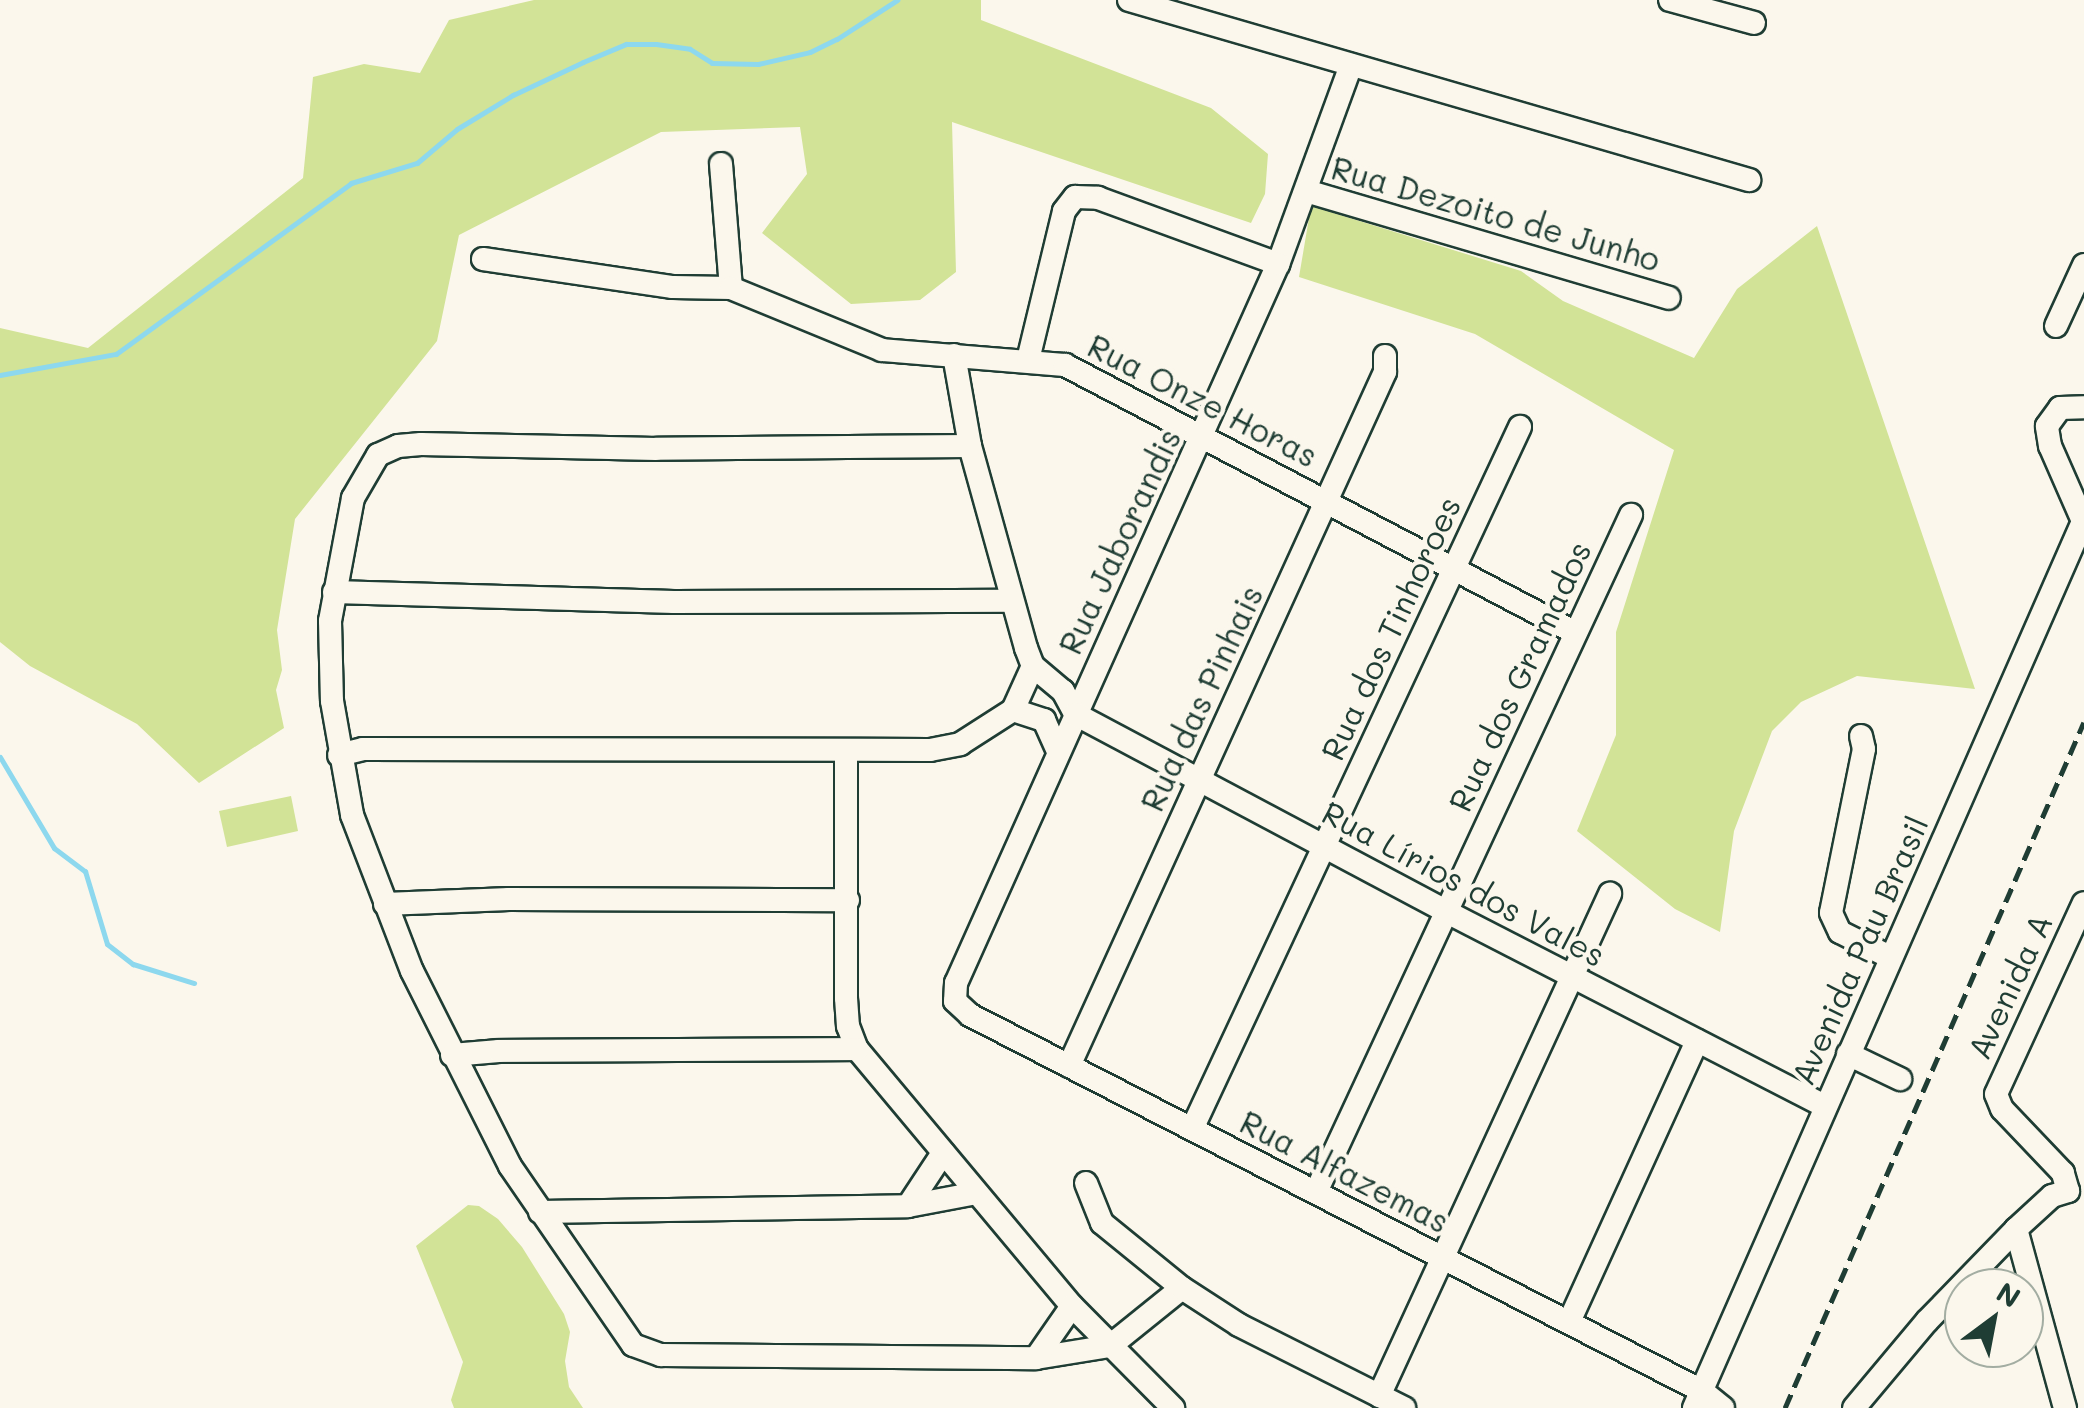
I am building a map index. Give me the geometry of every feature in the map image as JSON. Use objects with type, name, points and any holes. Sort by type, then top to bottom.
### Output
[{"type":"street","points":[[1129,0],[1749,180]]},
{"type":"street","points":[[1670,0],[1754,23]]},
{"type":"street","name":"Rua Jaborandis","points":[[956,983],[1278,264],[1351,65]]},
{"type":"street","points":[[722,164],[731,288]]},
{"type":"street","name":"Rua Dezoito de Junho","points":[[1306,192],[1669,298]]},
{"type":"street","points":[[1028,360],[1064,211],[1076,197],[1098,198],[1278,264]]},
{"type":"street","name":"Rua Onze Horas","points":[[483,259],[673,286],[731,288],[882,350],[1028,360],[1080,370],[1574,632]]},
{"type":"street","points":[[2056,326],[2084,265]]},
{"type":"street","points":[[954,355],[970,446],[1011,601],[1033,666],[1063,691],[1076,714]]},
{"type":"street","name":"Rua das Pinhais","points":[[1069,1066],[1385,372],[1385,356]]},
{"type":"street","points":[[2084,407],[2060,408],[2047,426],[2050,446],[2084,520]]},
{"type":"street","name":"Rua dos Tinhoroes","points":[[1192,1129],[1520,427]]},
{"type":"street","points":[[970,446],[398,446],[378,455],[353,498],[334,592],[330,652],[339,756],[352,815],[385,904],[452,1055],[510,1166],[632,1345],[647,1352],[1036,1358],[1110,1346],[1182,1288]]},
{"type":"street","name":"Rua dos Gramados","points":[[1316,1192],[1631,515]]},
{"type":"street","name":"Avenida Pau Brasil","points":[[1698,1399],[2084,520]]},
{"type":"street","points":[[334,592],[674,602],[1011,601]]},
{"type":"street","points":[[339,756],[363,749],[846,752],[960,744],[1013,710],[1033,666]]},
{"type":"street","points":[[1013,710],[1044,720],[1059,753]]},
{"type":"street","name":"Rua Lírios dos Vales","points":[[1076,714],[1446,912],[1825,1106]]},
{"type":"street","points":[[1860,736],[1864,750],[1831,914],[1840,932],[1890,957]]},
{"type":"street","points":[[846,752],[847,1012],[857,1049],[1072,1306],[1173,1408]]},
{"type":"street","points":[[1379,1396],[1610,894]]},
{"type":"street","points":[[385,904],[510,899],[848,900]]},
{"type":"street","name":"Avenida A","points":[[2076,1200],[2063,1173],[2002,1108],[1996,1094],[2084,903]]},
{"type":"street","name":"Rua Alfazemas","points":[[956,983],[955,1001],[970,1016],[1569,1322],[1698,1399],[1723,1408]]},
{"type":"street","points":[[1569,1322],[1697,1041]]},
{"type":"street","points":[[452,1055],[857,1049]]},
{"type":"street","points":[[1848,1054],[1900,1079]]},
{"type":"street","points":[[908,1206],[943,1152]]},
{"type":"street","points":[[1086,1183],[1102,1223],[1182,1288],[1239,1325],[1404,1408]]},
{"type":"street","points":[[540,1212],[908,1206],[977,1193]]},
{"type":"street","points":[[1854,1408],[1926,1321],[2016,1229],[2052,1196],[2076,1200]]},
{"type":"street","points":[[2016,1229],[2065,1408]]},
{"type":"street","points":[[1036,1358],[1072,1306]]},
{"type":"green space","points":[[534,0],[981,0],[981,20],[1211,108],[1268,154],[1265,194],[1251,223],[952,122],[956,272],[920,300],[851,304],[762,233],[807,174],[800,127],[661,132],[459,235],[437,341],[295,519],[277,630],[282,670],[276,690],[284,728],[199,783],[137,724],[30,666],[0,642],[0,328],[88,348],[303,178],[313,77],[364,64],[420,73],[449,20]]},
{"type":"green space","points":[[1311,206],[1521,271],[1563,301],[1694,358],[1737,289],[1817,226],[1975,689],[1857,676],[1801,702],[1772,731],[1734,831],[1720,932],[1675,909],[1577,831],[1616,735],[1616,632],[1674,450],[1475,334],[1299,277]]},
{"type":"green space","points":[[291,796],[298,831],[227,847],[219,811]]},
{"type":"green space","points":[[468,1205],[479,1206],[498,1219],[522,1247],[564,1314],[570,1332],[565,1361],[569,1387],[583,1408],[454,1408],[451,1400],[463,1362],[416,1246]]},
{"type":"waterway","points":[[0,375],[116,354],[351,183],[417,163],[457,129],[513,95],[626,44],[690,49],[712,63],[758,64],[810,52],[897,0]]},
{"type":"waterway","points":[[0,757],[54,848],[85,871],[107,944],[133,964],[194,983]]},
{"type":"railway","points":[[1785,1408],[2084,722]]}]
